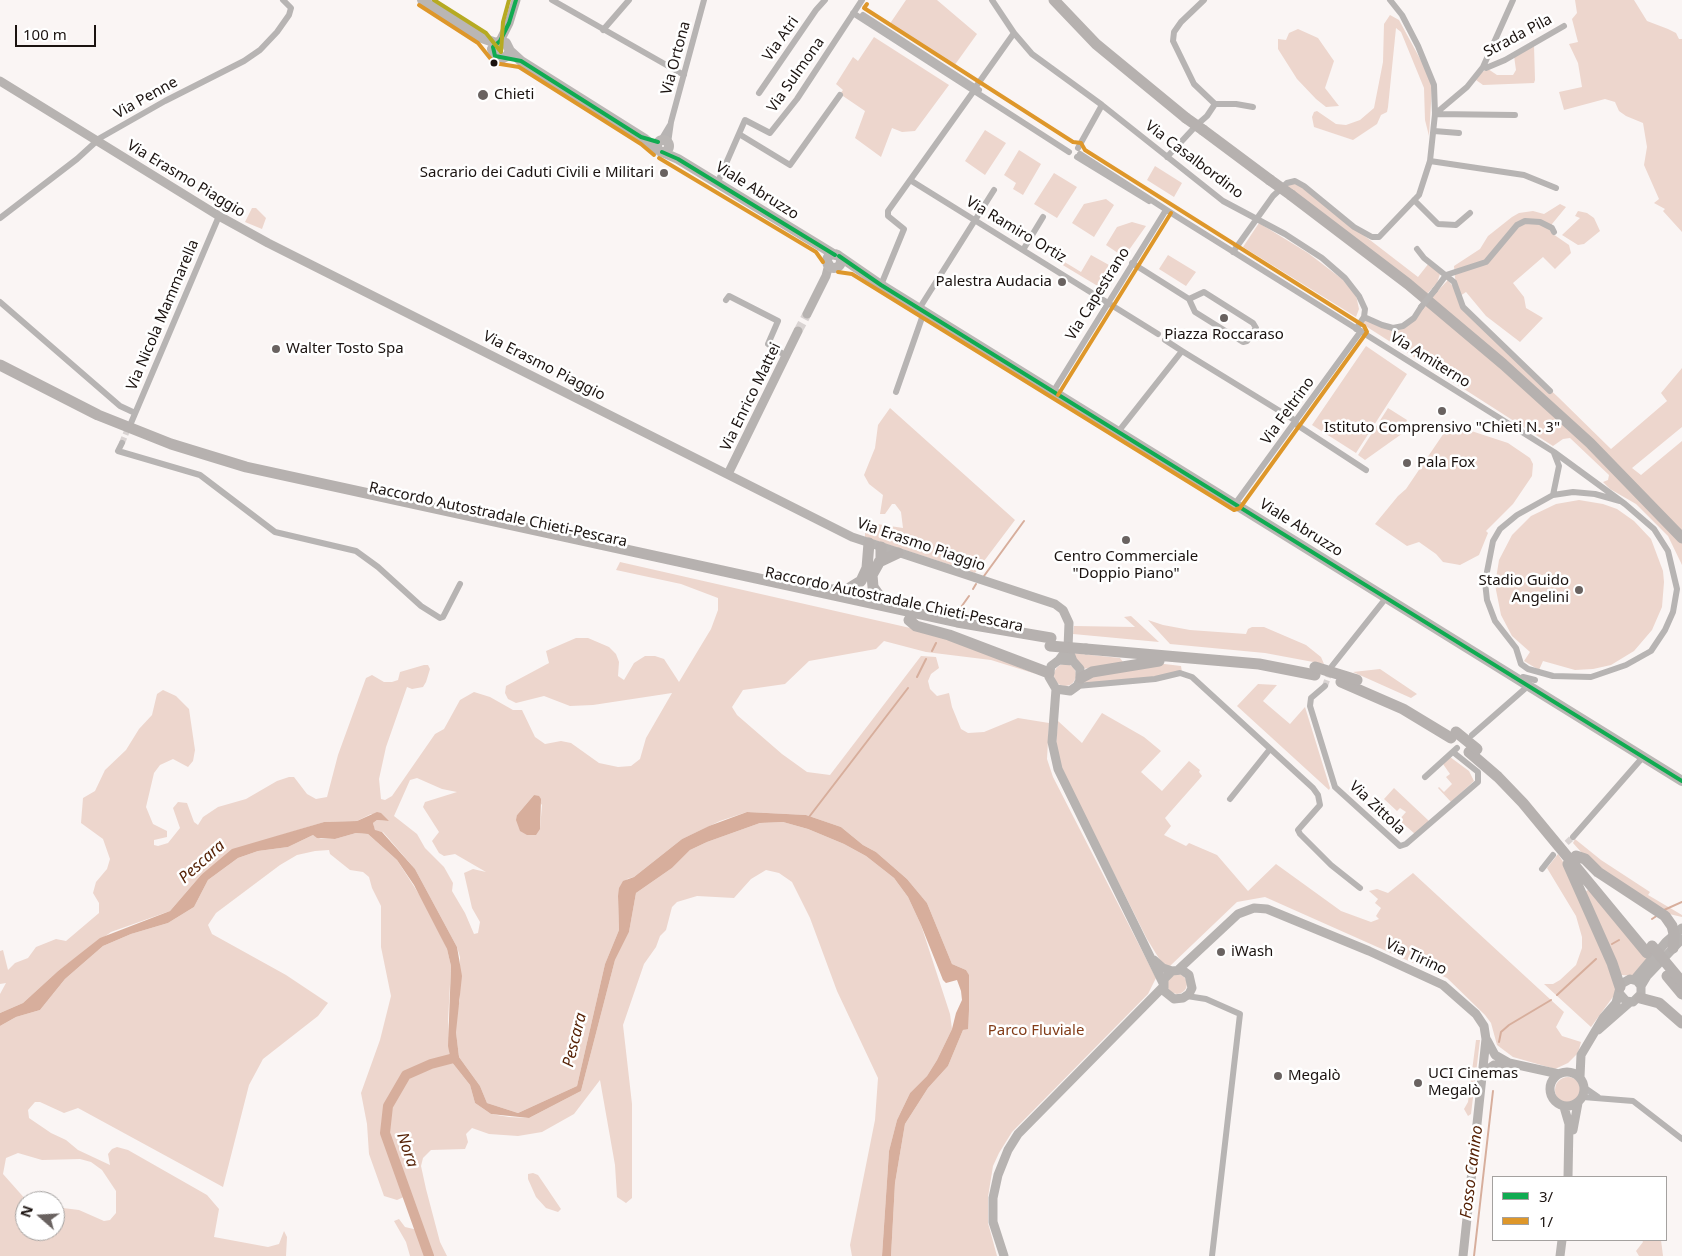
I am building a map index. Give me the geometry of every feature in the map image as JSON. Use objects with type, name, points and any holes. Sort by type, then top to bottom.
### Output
[{"type":"highway","points":[[1054,0],[1096,44],[1186,118],[1408,284],[1485,348],[1590,443],[1682,538]]},
{"type":"highway","name":"Raccordo Autostradale Chieti-Pescara","points":[[0,365],[98,415],[171,444],[235,464],[1050,642]]},
{"type":"highway","name":"Raccordo Autostradale Chieti-Pescara","points":[[0,374],[97,423],[173,453],[233,471],[1002,639],[1087,645],[1315,671],[1403,709],[1453,735]]},
{"type":"highway","points":[[797,588],[804,584],[839,591],[854,586],[867,571],[869,543]]},
{"type":"highway","points":[[880,547],[879,562],[873,571],[872,578],[873,587],[880,598],[893,604],[919,610],[926,616]]},
{"type":"highway","points":[[879,562],[898,553]]},
{"type":"highway","points":[[909,620],[916,626],[949,634],[1049,673]]},
{"type":"highway","name":"Raccordo Autostradale Chieti-Pescara","points":[[1163,655],[1193,651],[1266,658],[1357,680],[1407,702],[1473,750],[1523,792],[1576,856],[1682,994]]},
{"type":"highway","points":[[1079,682],[1098,671],[1163,655]]},
{"type":"highway","name":"Raccordo Autostradale Chieti-Pescara","points":[[1473,750],[1509,788],[1558,853],[1682,982]]},
{"type":"highway","points":[[1558,853],[1565,860],[1612,964],[1620,990]]},
{"type":"highway","points":[[1576,856],[1585,859],[1598,872],[1665,916],[1682,920]]},
{"type":"highway","points":[[1665,916],[1680,934],[1673,948]]},
{"type":"highway","points":[[1636,992],[1659,1003],[1682,1023]]},
{"type":"main road","points":[[422,0],[501,50]]},
{"type":"main road","name":"Viale Abruzzo","points":[[501,50],[645,139],[662,146],[678,159],[717,184],[822,248],[833,263],[854,268],[1386,598],[1527,681],[1682,781]]},
{"type":"street","name":"Via Penne","points":[[0,218],[77,159],[96,141],[260,50],[277,32],[289,15],[291,8],[283,0]]},
{"type":"street","points":[[501,50],[516,0]]},
{"type":"street","points":[[552,0],[684,75]]},
{"type":"street","points":[[603,30],[630,0]]},
{"type":"street","name":"Via Ortona","points":[[662,146],[671,122],[704,0]]},
{"type":"street","name":"Via Atri","points":[[758,93],[825,0]]},
{"type":"street","name":"Via Sulmona","points":[[739,134],[745,120],[770,133],[797,99],[862,0]]},
{"type":"street","name":"Via Casalbordino","points":[[992,0],[1014,33],[1032,54],[1102,105],[1223,201],[1315,253],[1345,278],[1359,296],[1365,309],[1364,317]]},
{"type":"street","points":[[1204,0],[1181,22],[1174,32],[1173,41],[1194,84],[1216,104],[1236,104],[1253,107]]},
{"type":"street","points":[[1233,252],[1273,196],[1287,183],[1295,181],[1304,186],[1354,228],[1372,238],[1379,237],[1414,200],[1424,185],[1430,161],[1434,131],[1434,85],[1418,46],[1402,15],[1390,0]]},
{"type":"street","name":"Strada Pila","points":[[1435,114],[1467,88],[1483,67],[1513,0]]},
{"type":"street","name":"Via Amiterno","points":[[854,12],[974,90],[1554,452],[1654,528],[1671,559],[1677,589],[1673,612],[1665,630],[1651,651],[1626,665],[1602,674],[1577,678],[1553,676],[1528,669]]},
{"type":"street","name":"Strada Pila","points":[[1483,67],[1486,68],[1505,60],[1564,26]]},
{"type":"street","points":[[881,285],[904,229],[888,216],[888,212],[1014,33]]},
{"type":"street","name":"Via Erasmo Piaggio","points":[[0,81],[219,216],[268,243],[728,474],[869,543],[1055,604],[1063,610],[1067,618],[1068,648],[1073,661]]},
{"type":"street","points":[[717,184],[739,134],[790,165],[840,95]]},
{"type":"street","points":[[1167,157],[1198,127],[1216,104]]},
{"type":"street","points":[[1075,152],[1102,105]]},
{"type":"street","points":[[1435,114],[1515,115]]},
{"type":"street","points":[[1434,131],[1459,133]]},
{"type":"street","points":[[1430,161],[1524,176],[1556,188]]},
{"type":"street","name":"Via Ramiro Ortiz","points":[[910,180],[1158,334]]},
{"type":"street","points":[[896,392],[921,310],[994,190]]},
{"type":"street","points":[[1414,200],[1438,224],[1456,225],[1470,213]]},
{"type":"street","name":"Via Capestrano","points":[[1053,392],[1166,210]]},
{"type":"street","name":"Via Nicola Mammarella","points":[[131,423],[219,216]]},
{"type":"street","points":[[1023,250],[1043,217]]},
{"type":"street","points":[[1358,330],[1364,317],[1382,326],[1393,328],[1403,326],[1414,318],[1446,276],[1486,262],[1517,225],[1525,221],[1540,222],[1552,228],[1554,232]]},
{"type":"street","points":[[1417,249],[1454,282],[1463,307],[1550,391]]},
{"type":"street","points":[[807,314],[833,263]]},
{"type":"street","points":[[1132,263],[1189,299],[1195,312],[1243,342],[1247,341],[1256,328],[1253,323],[1204,292],[1189,299]]},
{"type":"street","points":[[726,300],[729,296],[778,321],[768,344],[786,356]]},
{"type":"street","points":[[0,302],[120,406],[135,414]]},
{"type":"street","name":"Via Feltrino","points":[[1235,504],[1295,422],[1358,330]]},
{"type":"street","name":"Via Enrico Mattei","points":[[728,474],[798,332]]},
{"type":"street","points":[[1165,340],[1295,422],[1366,470]]},
{"type":"street","points":[[1118,432],[1182,351]]},
{"type":"street","points":[[122,443],[118,450],[200,475],[275,532],[356,551],[378,567],[421,606],[440,618],[443,618],[460,584]]},
{"type":"street","points":[[1553,495],[1559,466],[1554,452]]},
{"type":"street","points":[[1472,735],[1527,681],[1528,669],[1521,664],[1516,648],[1496,621],[1487,600],[1485,582],[1488,562],[1493,541],[1500,529],[1517,515],[1553,495],[1573,492],[1595,494],[1620,501]]},
{"type":"street","points":[[1332,666],[1386,598]]},
{"type":"street","points":[[1067,692],[1056,689],[1050,681],[1049,673],[1051,666],[1059,660],[1068,648]]},
{"type":"street","points":[[1059,660],[1073,661],[1080,668],[1079,682]]},
{"type":"street","points":[[1055,714],[1067,692],[1079,682],[1186,675],[1192,677],[1318,795],[1320,805],[1298,830],[1331,865],[1360,888]]},
{"type":"street","name":"Via Zittola","points":[[1325,686],[1311,698],[1310,706],[1335,787],[1400,846],[1406,844],[1478,782],[1478,772],[1455,750],[1426,777]]},
{"type":"street","points":[[1056,689],[1053,751],[1058,769],[1152,958],[1167,994],[1174,999],[1187,996],[1206,999],[1240,1014],[1212,1256]]},
{"type":"street","points":[[1230,799],[1270,749]]},
{"type":"street","points":[[1573,837],[1643,757]]},
{"type":"street","points":[[1542,869],[1558,853]]},
{"type":"street","name":"Via Tirino","points":[[1175,970],[1238,914],[1250,909],[1267,909],[1369,951],[1450,989],[1480,1020],[1486,1033],[1484,1072],[1463,1256]]},
{"type":"street","points":[[1620,990],[1623,999],[1636,992],[1680,934]]},
{"type":"street","points":[[1596,1032],[1636,992],[1673,948]]},
{"type":"street","points":[[1152,958],[1159,966],[1187,973],[1192,984],[1206,999]]},
{"type":"street","points":[[1004,1256],[993,1222],[993,1198],[998,1174],[1008,1150],[1018,1134],[1163,985],[1166,975],[1175,970]]},
{"type":"street","points":[[1550,1085],[1581,1055],[1616,1002],[1620,990],[1627,980],[1636,992]]},
{"type":"street","points":[[1187,996],[1192,984]]},
{"type":"street","points":[[1486,1039],[1495,1055],[1509,1063],[1535,1070],[1580,1077]]},
{"type":"street","points":[[1570,1144],[1582,1096],[1580,1077],[1581,1055]]},
{"type":"street","points":[[1484,1072],[1494,1065],[1509,1063]]},
{"type":"street","points":[[1535,1070],[1550,1085],[1554,1101],[1564,1107],[1569,1124],[1568,1176]]},
{"type":"street","points":[[1564,1107],[1582,1096],[1633,1101],[1682,1139]]},
{"type":"street","points":[[1560,1256],[1562,1241]]},
{"type":"green space","points":[[906,0],[937,0],[977,34],[954,66],[889,25]]},
{"type":"green space","points":[[1575,0],[1634,0],[1647,21],[1676,33],[1679,39],[1682,39],[1682,232],[1663,211],[1665,209],[1654,203],[1659,199],[1644,165],[1647,147],[1643,123],[1626,116],[1619,111],[1615,102],[1605,99],[1564,110],[1559,92],[1582,87],[1578,63],[1569,44],[1578,42],[1572,19],[1577,13]]},
{"type":"green space","points":[[1390,15],[1399,20],[1425,68],[1432,87],[1429,136],[1425,120],[1424,88],[1401,32],[1396,28],[1387,112],[1381,115],[1377,124],[1353,140],[1314,127],[1312,117],[1314,112],[1317,111],[1336,124],[1346,125],[1360,120],[1374,108],[1383,62],[1384,24]]},
{"type":"green space","points":[[1298,29],[1318,38],[1334,61],[1325,88],[1339,106],[1326,107],[1316,99],[1297,79],[1278,49],[1278,39],[1286,40],[1289,33]]},
{"type":"green space","points":[[874,37],[949,85],[915,131],[902,132],[892,128],[881,157],[855,138],[865,111],[840,94],[843,90],[836,84],[853,57],[858,61]]},
{"type":"green space","points":[[1534,45],[1534,83],[1483,85],[1476,80],[1478,74],[1488,69],[1497,75],[1513,75],[1516,70],[1514,56]]},
{"type":"green space","points":[[985,130],[1006,143],[985,175],[965,161]]},
{"type":"green space","points":[[1019,150],[1041,164],[1023,195],[1013,189],[1016,183],[1004,175]]},
{"type":"green space","points":[[1155,166],[1182,183],[1174,197],[1147,180]]},
{"type":"green space","points":[[1054,173],[1077,187],[1057,218],[1034,204]]},
{"type":"green space","points":[[1296,183],[1418,277],[1429,263],[1440,274],[1437,283],[1427,294],[1284,186]]},
{"type":"green space","points":[[1106,199],[1114,205],[1094,237],[1072,223],[1084,204]]},
{"type":"green space","points":[[1560,204],[1566,207],[1552,224],[1553,234],[1569,245],[1571,253],[1555,269],[1543,257],[1513,283],[1524,297],[1526,308],[1543,318],[1520,342],[1486,316],[1466,292],[1460,296],[1454,266],[1480,249],[1488,236],[1512,217],[1519,213],[1533,211],[1544,214]]},
{"type":"green space","points":[[252,208],[256,208],[266,218],[262,229],[245,222]]},
{"type":"green space","points":[[1578,211],[1587,213],[1594,218],[1600,231],[1584,244],[1578,245],[1562,235],[1580,218],[1575,216]]},
{"type":"green space","points":[[1132,222],[1146,226],[1124,257],[1106,245],[1117,227]]},
{"type":"green space","points":[[1259,223],[1308,253],[1342,279],[1356,295],[1359,309],[1356,317],[1243,247]]},
{"type":"green space","points":[[1091,255],[1109,265],[1124,263],[1106,291],[1056,261],[1058,258],[1081,272]]},
{"type":"green space","points":[[1168,255],[1196,272],[1186,286],[1159,269]]},
{"type":"green space","points":[[1448,280],[1454,288],[1462,308],[1611,449],[1667,401],[1661,393],[1682,368],[1682,427],[1632,468],[1641,475],[1682,441],[1682,533],[1431,298]]},
{"type":"green space","points":[[1428,302],[1526,387],[1682,541],[1682,565],[1668,536],[1636,504],[1610,489],[1603,482],[1608,480],[1609,475],[1570,438],[1563,439],[1553,446],[1364,325],[1364,321],[1367,320],[1383,327],[1404,327]]},
{"type":"green space","points":[[1366,346],[1407,374],[1356,453],[1312,425]]},
{"type":"green space","points":[[890,408],[1015,520],[975,573],[865,537],[865,531],[869,526],[877,524],[903,528],[901,512],[895,504],[892,504],[885,514],[880,514],[883,495],[869,484],[864,475],[875,448],[878,425]]},
{"type":"green space","points":[[1388,408],[1407,420],[1403,433],[1365,460],[1358,455]]},
{"type":"green space","points":[[1450,424],[1508,443],[1530,458],[1533,464],[1532,476],[1513,504],[1486,531],[1488,533],[1479,555],[1460,565],[1443,562],[1436,554],[1419,542],[1407,546],[1375,524],[1406,489]]},
{"type":"green space","name":"Stadio Guido Angelini","points":[[1579,500],[1603,504],[1617,509],[1634,521],[1651,539],[1663,571],[1662,607],[1652,630],[1634,651],[1611,665],[1575,670],[1543,661],[1539,670],[1524,661],[1530,652],[1512,636],[1501,615],[1495,585],[1499,560],[1512,535],[1531,516],[1556,504]]},
{"type":"green space","name":"Parco Fluviale","points":[[620,562],[941,635],[1036,674],[991,660],[926,652],[884,641],[876,649],[809,661],[785,684],[743,690],[732,707],[737,715],[782,754],[807,772],[830,775],[921,656],[936,657],[939,668],[931,674],[928,681],[930,689],[937,696],[949,693],[952,707],[961,729],[968,733],[984,732],[1018,718],[1049,723],[1047,759],[1053,777],[1156,978],[1148,994],[1012,1132],[999,1153],[993,1166],[988,1197],[988,1223],[997,1256],[891,1256],[895,1183],[905,1124],[928,1088],[948,1066],[963,1030],[968,1028],[969,976],[966,970],[952,964],[927,903],[907,879],[876,852],[863,845],[841,827],[806,815],[747,812],[720,821],[682,839],[634,877],[627,879],[618,896],[619,930],[605,964],[577,1086],[518,1113],[487,1103],[480,1086],[459,1057],[456,1012],[460,1000],[460,957],[457,947],[415,869],[383,832],[375,831],[373,823],[377,820],[389,821],[371,814],[357,821],[324,822],[275,837],[201,875],[170,911],[111,932],[58,971],[23,1003],[0,1013],[0,994],[6,983],[0,984],[0,951],[3,950],[8,970],[15,963],[28,958],[36,947],[56,939],[66,941],[99,913],[99,903],[93,893],[96,882],[107,869],[110,859],[103,839],[81,823],[83,798],[95,791],[105,770],[126,750],[139,729],[152,715],[157,694],[163,690],[176,696],[189,709],[195,750],[193,761],[188,767],[173,759],[160,765],[154,773],[146,807],[153,824],[167,831],[167,837],[154,840],[154,845],[158,846],[168,843],[180,828],[173,808],[178,802],[187,803],[194,822],[198,825],[203,817],[218,807],[246,799],[277,781],[289,777],[294,777],[307,794],[316,799],[327,797],[338,755],[366,678],[372,675],[384,682],[392,682],[398,680],[400,672],[424,665],[428,665],[430,669],[426,682],[423,687],[412,689],[407,687],[386,747],[379,779],[381,799],[385,800],[392,796],[435,734],[444,729],[460,700],[474,692],[490,697],[513,710],[522,710],[535,737],[545,744],[561,741],[571,743],[599,763],[618,767],[631,766],[640,759],[646,738],[672,693],[593,705],[570,706],[544,696],[516,703],[508,699],[505,693],[506,686],[549,663],[546,651],[576,638],[588,638],[609,647],[616,654],[619,662],[618,676],[624,680],[634,663],[645,656],[655,656],[664,659],[679,682],[711,629],[718,610],[718,598],[681,584],[616,570]],"holes":[[[417,778],[442,789],[457,792],[425,802],[423,807],[439,832],[432,841],[439,853],[444,856],[455,854],[486,872],[473,869],[464,873],[472,908],[480,922],[478,933],[474,934],[465,913],[452,891],[453,883],[444,867],[425,848],[417,834],[394,816],[410,780]],[[534,795],[542,805],[540,829],[517,815]]]},
{"type":"green space","points":[[1131,616],[1159,642],[1073,634],[1074,626],[1135,627],[1124,617]]},
{"type":"green space","points":[[1148,620],[1190,630],[1246,634],[1248,629],[1252,627],[1264,627],[1306,645],[1321,657],[1324,664],[1265,653],[1170,644]]},
{"type":"green space","points":[[1072,653],[1120,658],[1123,662],[1083,669]]},
{"type":"green space","points":[[1156,663],[1181,666],[1182,672],[1149,678],[1084,684],[1083,678]]},
{"type":"green space","points":[[1065,664],[1073,667],[1076,675],[1073,683],[1065,686],[1057,683],[1054,675],[1057,667]]},
{"type":"green space","points":[[1380,669],[1417,694],[1411,698],[1353,672]]},
{"type":"green space","points":[[1258,684],[1277,685],[1263,701],[1290,724],[1305,707],[1330,788],[1329,790],[1237,706]]},
{"type":"green space","points":[[1102,713],[1144,737],[1161,751],[1141,772],[1162,791],[1189,761],[1200,770],[1199,772],[1202,776],[1165,818],[1171,826],[1164,835],[1186,846],[1189,843],[1217,855],[1248,891],[1276,864],[1341,911],[1371,922],[1379,919],[1376,916],[1381,908],[1375,903],[1378,899],[1369,891],[1377,889],[1388,893],[1413,873],[1564,1012],[1556,1027],[1562,1036],[1581,1042],[1578,1053],[1568,1063],[1555,1069],[1513,1057],[1497,1045],[1491,1023],[1485,1015],[1447,978],[1265,897],[1237,902],[1170,966],[1163,965],[1147,939],[1062,770],[1056,745],[1058,721],[1082,743]]},
{"type":"green space","points":[[1450,757],[1469,771],[1474,781],[1451,802],[1438,788],[1444,792],[1452,784],[1446,777],[1450,774],[1443,764]]},
{"type":"green space","points":[[1394,788],[1429,821],[1415,834],[1399,820],[1406,812],[1400,808],[1397,811],[1384,799]]},
{"type":"green space","points":[[783,822],[808,829],[844,844],[866,856],[894,878],[908,897],[921,925],[950,1014],[952,1029],[937,1060],[927,1076],[910,1093],[897,1120],[889,1151],[882,1256],[852,1256],[850,1245],[875,1120],[878,1078],[837,991],[810,918],[792,882],[779,873],[766,870],[751,879],[734,898],[697,896],[677,902],[672,907],[666,930],[660,936],[656,947],[644,964],[623,1025],[632,1104],[632,1198],[626,1203],[617,1197],[615,1165],[600,1080],[574,1114],[542,1132],[518,1136],[489,1134],[472,1128],[466,1134],[468,1142],[465,1149],[431,1150],[423,1158],[421,1166],[426,1189],[440,1242],[447,1256],[432,1256],[386,1133],[389,1107],[408,1076],[431,1066],[451,1061],[470,1085],[475,1103],[491,1114],[509,1117],[529,1118],[581,1091],[615,960],[629,932],[636,893],[672,868],[690,850],[760,823]]},
{"type":"green space","points":[[356,833],[368,834],[397,860],[426,905],[447,949],[451,966],[448,1021],[450,1058],[428,1063],[406,1073],[386,1106],[384,1133],[406,1196],[397,1200],[384,1196],[369,1154],[367,1124],[361,1093],[380,1040],[391,996],[381,947],[381,906],[369,877],[363,872],[350,870],[330,854],[329,850],[315,851],[297,855],[280,865],[216,913],[208,925],[212,934],[286,975],[328,1003],[318,1016],[263,1059],[249,1085],[223,1187],[78,1108],[64,1113],[40,1102],[35,1102],[28,1110],[29,1118],[51,1133],[66,1140],[78,1150],[110,1165],[108,1154],[112,1149],[117,1147],[128,1150],[207,1195],[219,1209],[214,1237],[268,1247],[279,1244],[284,1231],[287,1237],[286,1256],[0,1256],[0,1026],[16,1017],[40,1010],[65,979],[103,946],[131,934],[168,923],[194,907],[208,880],[238,858],[258,851],[288,847],[313,835],[321,839],[335,839]],"holes":[[[18,1153],[42,1160],[80,1159],[91,1162],[102,1170],[116,1191],[116,1213],[110,1220],[104,1221],[79,1210],[65,1208],[65,1241],[15,1241],[15,1191],[18,1191],[3,1174],[6,1158]]]},
{"type":"green space","points":[[1575,839],[1601,860],[1650,892],[1648,895],[1682,915],[1682,917],[1665,913],[1590,862],[1573,843]]},
{"type":"green space","points":[[1558,854],[1571,874],[1616,987],[1615,994],[1591,1027],[1544,984],[1553,984],[1560,980],[1576,965],[1582,948],[1582,937],[1576,916],[1547,868]]},
{"type":"green space","points":[[1589,889],[1649,959],[1635,976],[1621,975],[1585,892]]},
{"type":"green space","points":[[1177,974],[1184,977],[1187,984],[1184,991],[1177,994],[1170,991],[1167,984],[1170,977]]},
{"type":"green space","points":[[1476,1040],[1480,1040],[1471,1114],[1468,1116],[1464,1109],[1468,1102]]},
{"type":"green space","points":[[1568,1077],[1577,1081],[1581,1090],[1577,1099],[1568,1103],[1559,1099],[1555,1090],[1559,1081]]},
{"type":"green space","points":[[528,1174],[538,1175],[561,1209],[558,1212],[546,1208],[536,1197],[528,1179]]},
{"type":"green space","points":[[399,1219],[405,1227],[418,1230],[426,1256],[410,1256],[406,1242],[394,1221]]},
{"type":"green space","points":[[1661,1241],[1663,1256],[1639,1256],[1636,1251],[1643,1242]]},
{"type":"shaded area","points":[[534,795],[539,796],[541,799],[540,829],[536,835],[527,835],[520,831],[516,820],[517,815]]},
{"type":"shaded area","name":"Pescara","points":[[377,812],[381,813],[389,821],[377,820],[373,823],[375,830],[382,832],[415,869],[457,947],[462,976],[456,1032],[459,1057],[480,1086],[487,1103],[518,1113],[577,1086],[605,964],[619,930],[618,896],[619,888],[623,881],[634,877],[682,839],[709,826],[747,812],[806,815],[841,827],[863,845],[876,852],[907,879],[927,903],[952,964],[966,970],[969,975],[968,1029],[963,1030],[948,1066],[928,1088],[905,1124],[895,1183],[891,1256],[882,1256],[889,1151],[897,1120],[910,1093],[927,1076],[937,1060],[952,1029],[962,1000],[961,991],[957,980],[946,983],[943,980],[908,897],[894,878],[866,856],[844,844],[808,829],[783,822],[760,823],[690,850],[672,868],[636,893],[629,932],[615,960],[581,1091],[529,1118],[491,1114],[475,1103],[470,1085],[451,1061],[448,1046],[451,966],[447,949],[414,885],[397,860],[368,834],[356,833],[335,839],[317,838],[313,835],[288,847],[258,851],[238,858],[208,880],[194,907],[168,923],[131,934],[103,946],[65,979],[40,1010],[16,1017],[0,1026],[0,1013],[23,1003],[58,971],[100,938],[170,911],[201,875],[232,849],[324,822],[357,821]]},
{"type":"waterway","points":[[984,576],[1024,521]]},
{"type":"waterway","points":[[973,589],[976,584]]},
{"type":"waterway","points":[[959,610],[969,596]]},
{"type":"waterway","points":[[932,651],[936,643]]},
{"type":"waterway","points":[[917,677],[926,659]]},
{"type":"waterway","points":[[809,817],[908,688]]},
{"type":"waterway","name":"Fosso Canino","points":[[1664,910],[1682,902]]},
{"type":"waterway","name":"Fosso Canino","points":[[1652,919],[1658,915]]},
{"type":"waterway","name":"Fosso Canino","points":[[1612,944],[1619,940]]},
{"type":"waterway","name":"Fosso Canino","points":[[1557,995],[1596,959]]},
{"type":"waterway","name":"Fosso Canino","points":[[1499,1042],[1501,1032],[1509,1025],[1551,1000]]},
{"type":"waterway","name":"Nora","points":[[429,1256],[385,1133],[388,1106],[406,1075],[431,1064],[454,1058]]},
{"type":"waterway","name":"Fosso Canino","points":[[1474,1256],[1493,1091]]},
{"type":"tunnel","points":[[798,331],[807,314]]},
{"type":"tunnel","points":[[122,443],[129,426]]},
{"type":"tunnel","points":[[1325,686],[1331,669]]},
{"type":"tunnel","points":[[1560,849],[1573,837]]},
{"type":"transit line","points":[[434,0],[486,33],[501,52],[503,22],[509,0]]},
{"type":"transit line","name":"3/","points":[[516,0],[509,23],[500,41],[493,47],[495,56],[521,61],[641,137],[658,142]]},
{"type":"transit line","name":"1/","points":[[838,272],[852,274],[1234,510],[1240,508],[1367,332],[1364,326],[1085,150],[1081,143],[1073,142],[864,8],[867,4]]},
{"type":"transit line","name":"1/","points":[[419,5],[478,43],[494,63],[519,67],[641,144],[654,155]]},
{"type":"transit line","name":"3/","points":[[662,152],[678,159],[835,255]]},
{"type":"transit line","name":"1/","points":[[659,158],[816,252],[823,262]]},
{"type":"transit line","name":"1/","points":[[1058,395],[1171,213]]},
{"type":"transit line","name":"3/","points":[[839,256],[881,285],[1682,781]]},
{"type":"place","name":"Chieti","points":[[483,95]]},
{"type":"place","name":"Sacrario dei Caduti Civili e Militari","points":[[664,173]]},
{"type":"place","name":"Palestra Audacia","points":[[1062,282]]},
{"type":"place","name":"Piazza Roccaraso","points":[[1224,318]]},
{"type":"place","name":"Walter Tosto Spa","points":[[276,349]]},
{"type":"place","name":"Istituto Comprensivo \"Chieti N. 3\"","points":[[1442,411]]},
{"type":"place","name":"Pala Fox","points":[[1407,463]]},
{"type":"place","name":"Centro Commerciale \"Doppio Piano\"","points":[[1126,540]]},
{"type":"place","name":"Stadio Guido Angelini","points":[[1579,590]]},
{"type":"place","name":"iWash","points":[[1221,952]]},
{"type":"place","name":"Megalò","points":[[1278,1076]]},
{"type":"place","name":"UCI Cinemas Megalò","points":[[1418,1083]]}]
